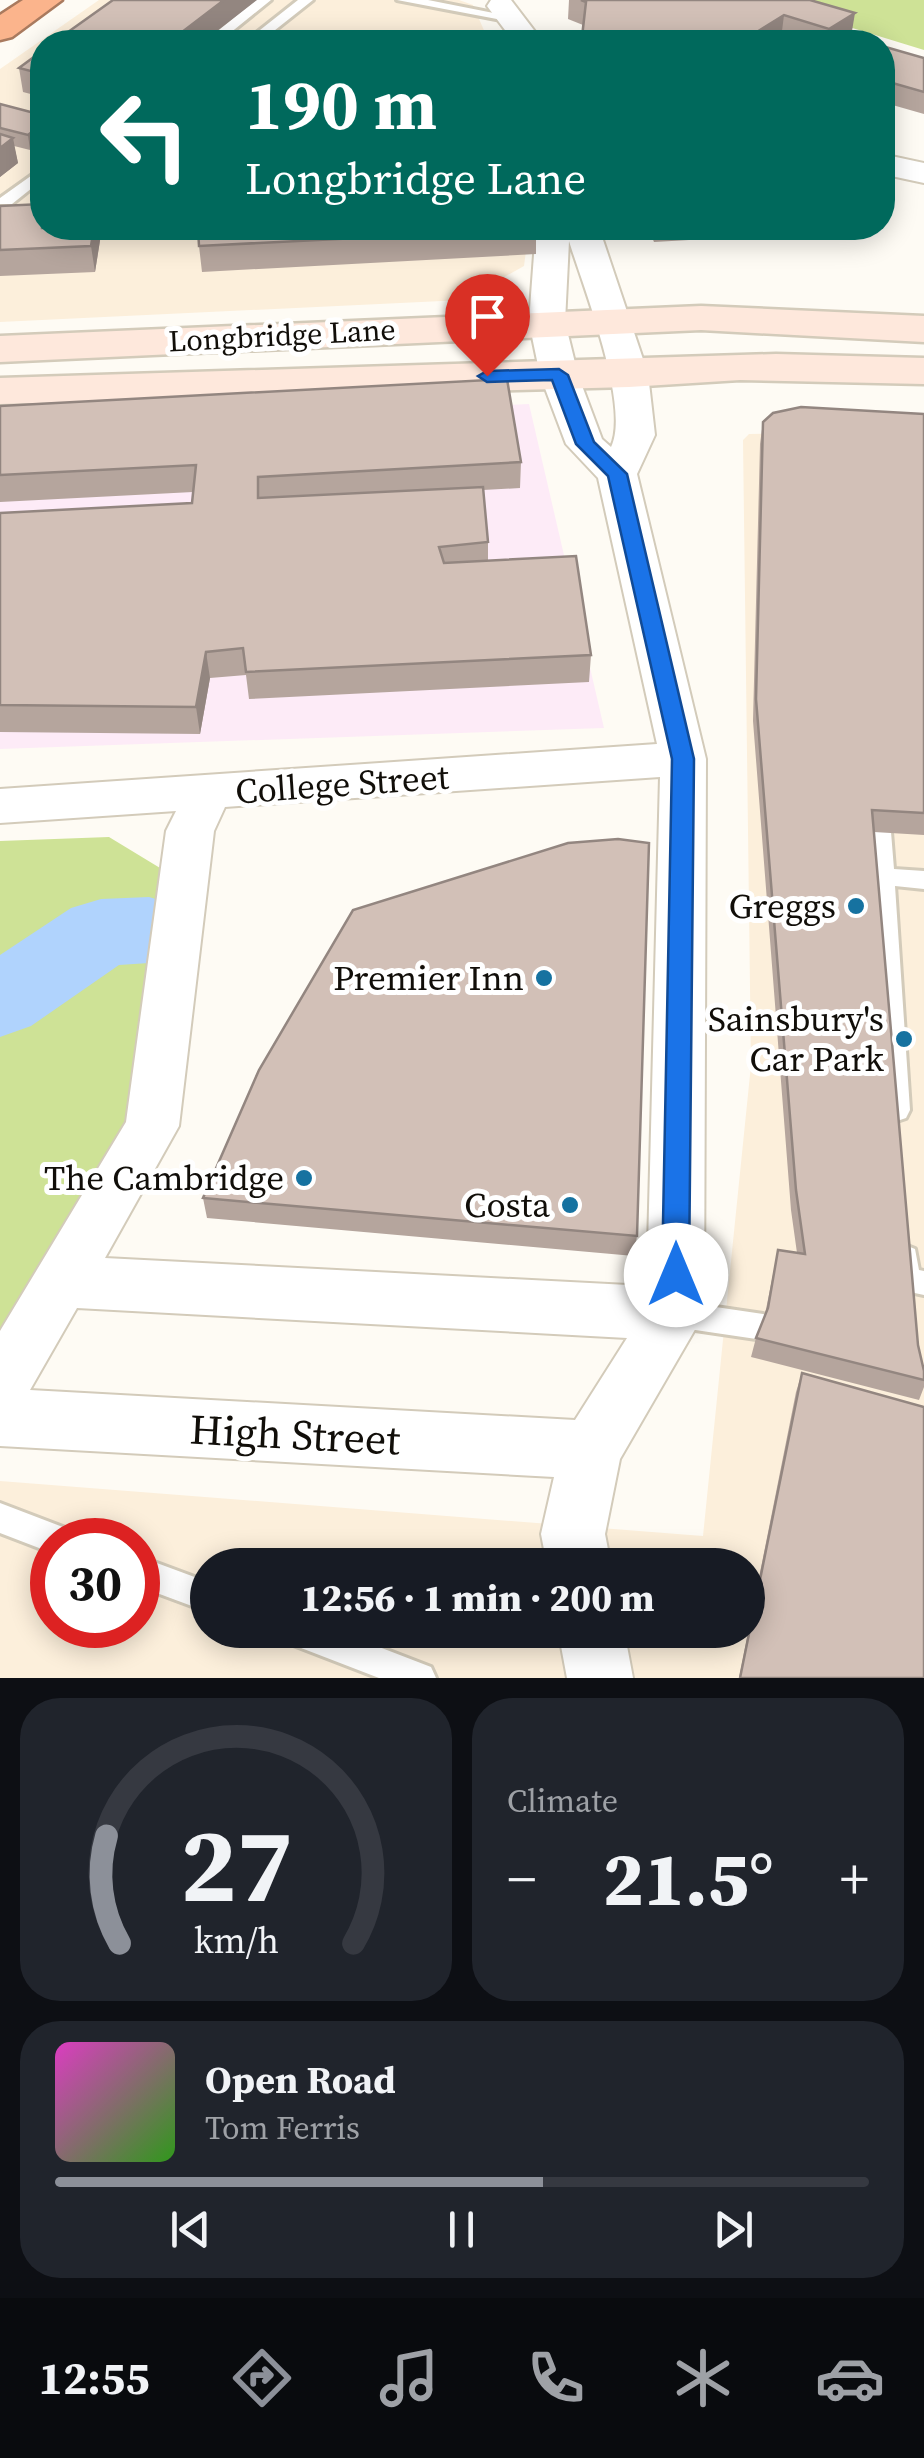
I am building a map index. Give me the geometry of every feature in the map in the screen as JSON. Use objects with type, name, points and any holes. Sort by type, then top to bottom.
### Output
[{"type":"highway","points":[[0,30],[45,0]]},
{"type":"street","points":[[895,167],[924,173]]},
{"type":"street","points":[[553,240],[553,347],[585,444],[617,474],[683,759],[675,1314],[591,1450],[574,1534],[576,1548]]},
{"type":"street","points":[[586,240],[619,346],[636,434],[617,474]]},
{"type":"street","name":"Longbridge Lane","points":[[619,346],[701,318],[924,329]]},
{"type":"street","name":"Longbridge Lane","points":[[0,361],[747,341],[924,353]]},
{"type":"street","name":"Longbridge Lane","points":[[619,346],[714,366],[924,371]]},
{"type":"street","name":"Longbridge Lane","points":[[0,349],[553,347]]},
{"type":"street","name":"Longbridge Lane","points":[[0,389],[69,388],[553,347]]},
{"type":"street","name":"College Street","points":[[0,806],[683,759]]},
{"type":"street","points":[[0,1386],[152,1126],[190,831],[208,794]]},
{"type":"street","points":[[61,1281],[675,1314]]},
{"type":"street","name":"High Street","points":[[0,1417],[591,1450]]},
{"type":"street","points":[[594,1648],[600,1678]]},
{"type":"lane","points":[[226,30],[264,0]]},
{"type":"lane","points":[[267,30],[306,0]]},
{"type":"lane","points":[[404,0],[514,22]]},
{"type":"lane","points":[[6,201],[30,182]]},
{"type":"lane","points":[[880,832],[898,1126]]},
{"type":"lane","points":[[884,877],[924,880]]},
{"type":"lane","points":[[903,1223],[906,1280],[924,1282]]},
{"type":"lane","points":[[675,1314],[763,1327]]},
{"type":"lane","points":[[0,1518],[30,1530]]},
{"type":"lane","points":[[160,1579],[190,1590]]},
{"type":"lane","points":[[341,1648],[420,1678]]},
{"type":"shaded area","points":[[99,0],[459,0],[473,5],[484,30],[56,30]]},
{"type":"shaded area","points":[[30,48],[30,240],[527,240],[524,266],[463,300],[0,322],[0,69]]},
{"type":"shaded area","points":[[529,404],[604,728],[0,749],[0,428]]},
{"type":"shaded area","points":[[924,432],[924,1678],[0,1678],[0,1481],[703,1536],[751,1065],[743,440],[749,434]]},
{"type":"green space","points":[[761,0],[924,0],[924,50],[895,41],[895,30],[859,30]]},
{"type":"green space","points":[[109,837],[165,871],[119,1159],[0,1335],[0,841]]},
{"type":"building","points":[[113,0],[224,0],[185,30],[71,30]]},
{"type":"building","points":[[581,0],[810,0],[855,13],[829,29],[784,15],[760,30],[583,30],[586,2]]},
{"type":"building","points":[[895,50],[924,58],[924,92],[895,84]]},
{"type":"building","points":[[0,104],[30,112],[28,135],[0,128]]},
{"type":"building","points":[[0,134],[13,138],[0,148]]},
{"type":"building","points":[[30,205],[30,240],[92,240],[91,246],[0,250],[0,206]]},
{"type":"building","points":[[199,240],[318,240],[199,246]]},
{"type":"building","points":[[507,379],[521,462],[258,477],[258,498],[483,487],[488,542],[439,547],[444,563],[576,556],[591,655],[246,672],[243,648],[206,652],[196,707],[0,705],[0,513],[192,503],[196,465],[0,475],[0,406]]},
{"type":"building","points":[[801,407],[924,414],[924,813],[872,810],[924,1380],[756,1338],[768,1308],[778,1250],[805,1254],[796,1190],[756,699],[763,422],[773,413]]},
{"type":"building","points":[[618,839],[649,843],[637,1236],[203,1198],[259,1070],[353,910],[568,843]]},
{"type":"building","points":[[802,1373],[924,1407],[924,1678],[740,1678],[746,1648],[765,1648],[765,1555]]},
{"type":"waterway","points":[[0,1001],[101,932],[149,930]]},
{"type":"place","name":"Greggs","points":[[856,906]]},
{"type":"place","name":"Premier Inn","points":[[544,978]]},
{"type":"place","name":"Sainsbury's Car Park","points":[[904,1039]]},
{"type":"place","name":"The Cambridge","points":[[304,1178]]},
{"type":"place","name":"Costa","points":[[570,1205]]},
{"type":"route","points":[[487,376],[559,375],[585,444],[617,474],[683,759],[676,1275]]}]
